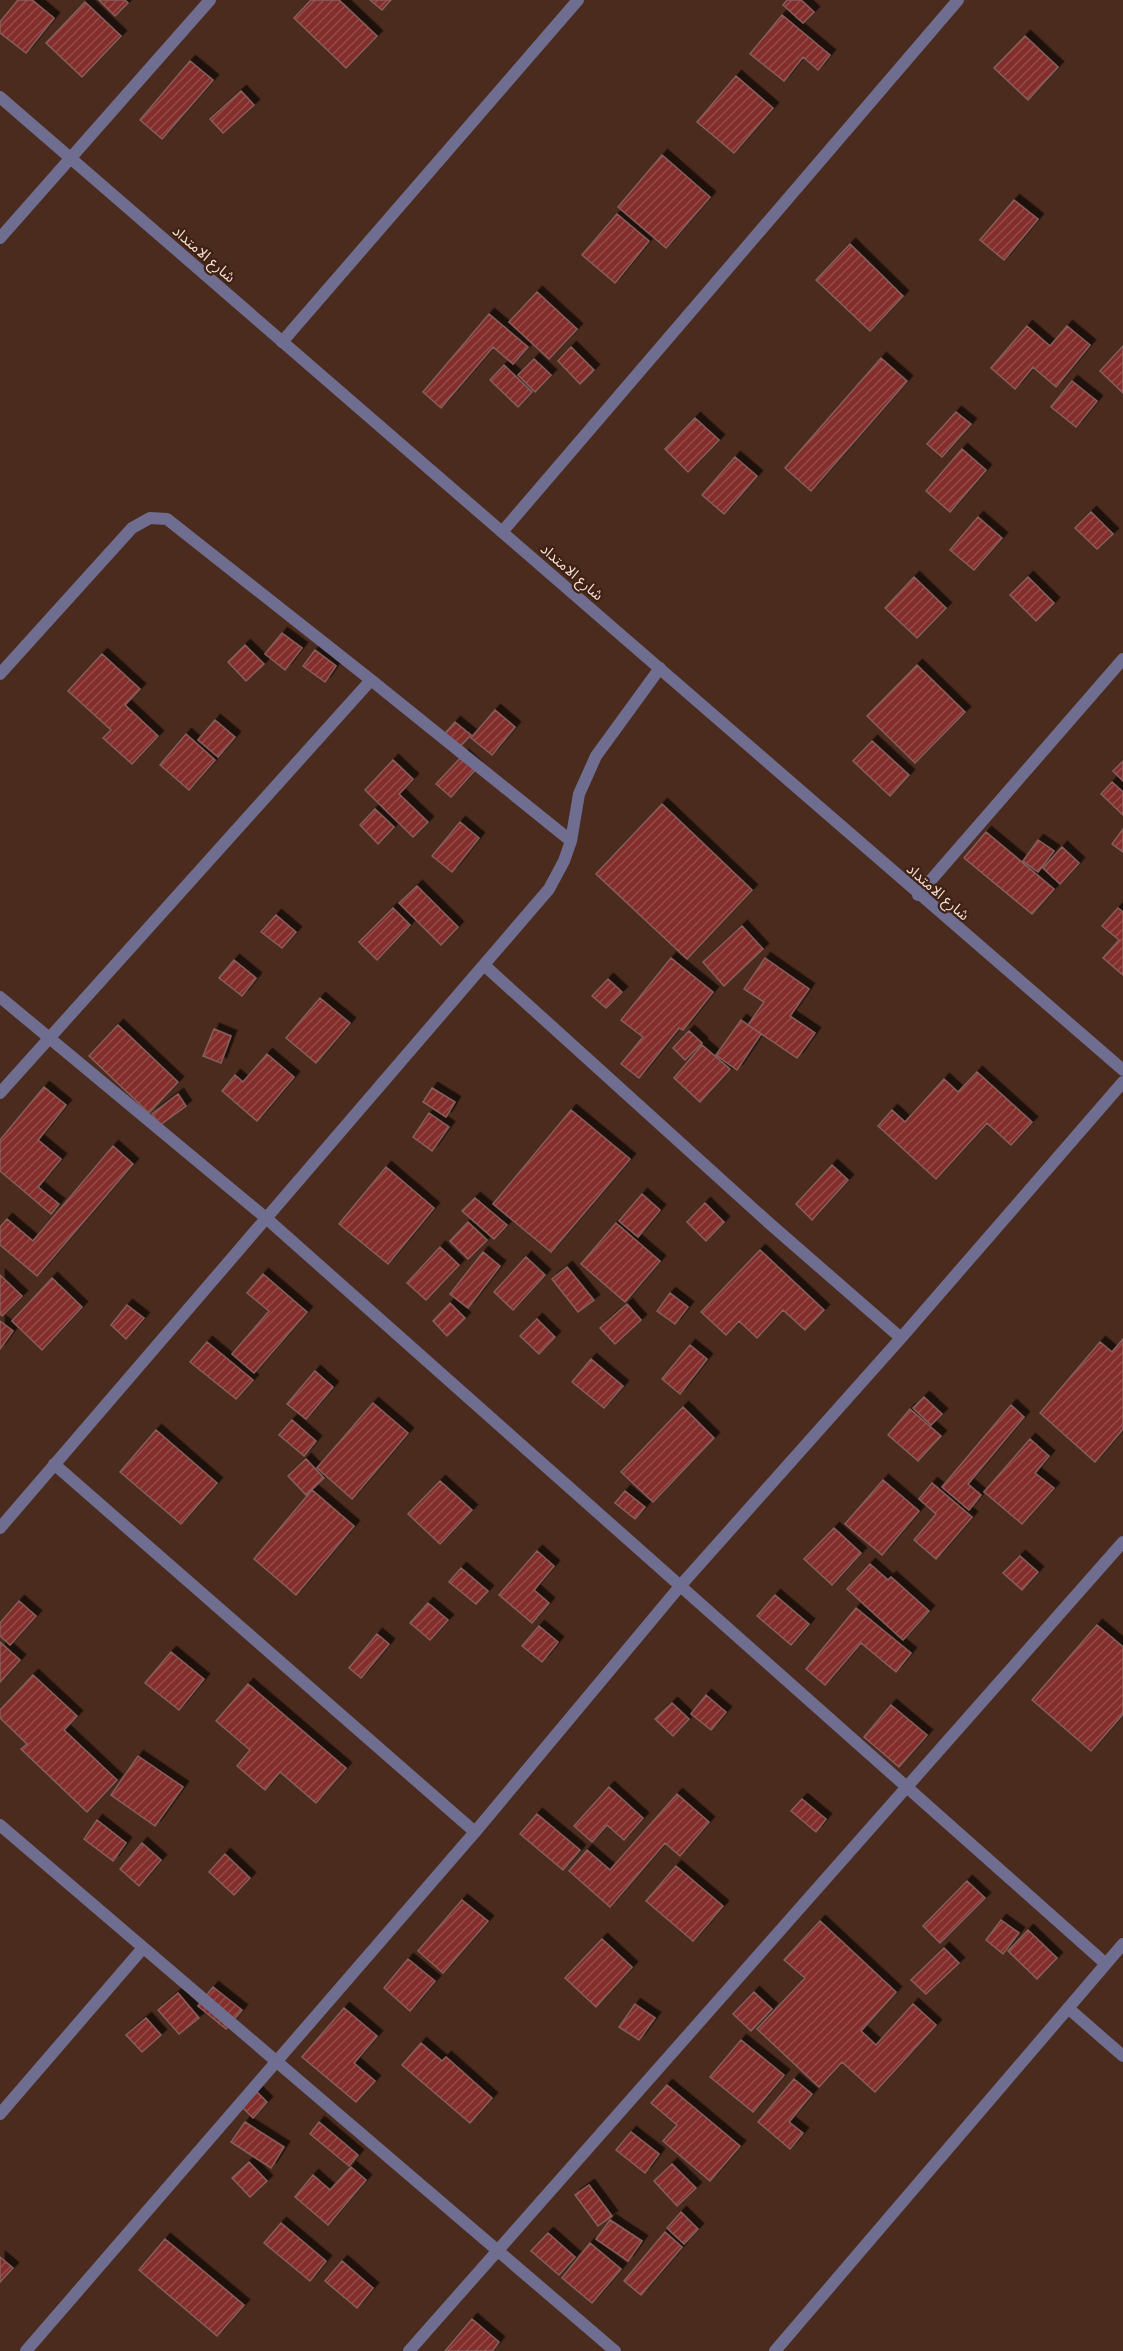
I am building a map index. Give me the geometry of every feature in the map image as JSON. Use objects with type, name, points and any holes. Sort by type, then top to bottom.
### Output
[{"type":"street","points":[[0,238],[210,0]]},
{"type":"street","points":[[282,342],[578,0]]},
{"type":"street","points":[[502,532],[958,0]]},
{"type":"street","name":"شارع الامتداد","points":[[0,98],[660,668],[918,895],[1123,1070]]},
{"type":"street","points":[[0,674],[132,528],[150,518],[167,519],[371,680],[570,842]]},
{"type":"street","points":[[918,895],[1123,659]]},
{"type":"street","points":[[0,1528],[549,889],[564,861],[579,794],[596,756],[660,668]]},
{"type":"street","points":[[0,1093],[371,680]]},
{"type":"street","points":[[484,965],[769,1223],[901,1338]]},
{"type":"street","points":[[0,997],[266,1218],[1106,1964]]},
{"type":"street","points":[[26,2351],[475,1832],[681,1585],[901,1338],[1123,1082]]},
{"type":"street","points":[[54,1464],[475,1832]]},
{"type":"street","points":[[410,2351],[1123,1542]]},
{"type":"street","points":[[0,1825],[615,2351]]},
{"type":"street","points":[[775,2351],[1123,1944]]},
{"type":"street","points":[[0,2114],[143,1948]]},
{"type":"street","points":[[1068,2008],[1123,2056]]},
{"type":"building","points":[[18,0],[32,0],[54,18],[26,53],[0,33],[0,22]]},
{"type":"building","points":[[99,0],[125,0],[128,3],[115,16]]},
{"type":"building","points":[[311,0],[339,0],[377,36],[346,68],[294,18]]},
{"type":"building","points":[[370,0],[391,0],[382,10]]},
{"type":"building","points":[[787,0],[801,0],[814,12],[803,23],[783,5]]},
{"type":"building","points":[[85,2],[121,36],[82,77],[46,43]]},
{"type":"building","points":[[782,15],[830,55],[818,70],[803,57],[784,81],[750,54]]},
{"type":"building","points":[[1025,36],[1058,67],[1028,100],[994,68]]},
{"type":"building","points":[[190,61],[213,80],[162,139],[140,120]]},
{"type":"building","points":[[736,76],[773,108],[734,153],[697,122]]},
{"type":"building","points":[[241,91],[254,105],[223,133],[210,119]]},
{"type":"building","points":[[662,155],[710,197],[666,248],[618,207]]},
{"type":"building","points":[[1014,200],[1038,219],[1004,260],[980,240]]},
{"type":"building","points":[[617,214],[649,241],[615,283],[582,255]]},
{"type":"building","points":[[850,244],[903,296],[870,331],[816,280]]},
{"type":"building","points":[[537,292],[577,329],[549,359],[509,322]]},
{"type":"building","points":[[489,314],[528,347],[513,364],[493,347],[441,408],[423,392]]},
{"type":"building","points":[[1027,326],[1050,346],[1067,326],[1090,345],[1056,387],[1033,367],[1015,389],[991,368]]},
{"type":"building","points":[[1123,346],[1123,393],[1100,371]]},
{"type":"building","points":[[571,347],[594,370],[580,384],[558,361]]},
{"type":"building","points":[[881,358],[907,381],[811,491],[785,468]]},
{"type":"building","points":[[534,359],[551,375],[535,392],[518,375]]},
{"type":"building","points":[[504,365],[532,392],[518,407],[490,380]]},
{"type":"building","points":[[1072,381],[1097,401],[1076,427],[1051,407]]},
{"type":"building","points":[[956,412],[971,424],[942,457],[927,444]]},
{"type":"building","points":[[695,418],[719,440],[688,472],[665,449]]},
{"type":"building","points":[[962,449],[986,470],[950,512],[926,491]]},
{"type":"building","points":[[735,457],[757,476],[724,514],[702,495]]},
{"type":"building","points":[[1091,512],[1113,534],[1097,549],[1075,528]]},
{"type":"building","points":[[978,517],[1002,538],[974,570],[950,550]]},
{"type":"building","points":[[914,577],[946,608],[917,638],[885,608]]},
{"type":"building","points":[[1028,577],[1054,603],[1036,621],[1010,595]]},
{"type":"building","points":[[282,633],[302,648],[285,670],[265,654]]},
{"type":"building","points":[[245,645],[264,664],[246,681],[228,662]]},
{"type":"building","points":[[315,650],[336,666],[325,682],[303,666]]},
{"type":"building","points":[[102,654],[140,689],[125,705],[158,736],[132,764],[103,738],[111,730],[68,691]]},
{"type":"building","points":[[917,665],[965,712],[915,763],[867,716]]},
{"type":"building","points":[[495,710],[515,727],[492,755],[471,738]]},
{"type":"building","points":[[215,720],[235,737],[218,757],[198,740]]},
{"type":"building","points":[[455,722],[471,735],[455,752],[440,739]]},
{"type":"building","points":[[186,734],[215,760],[189,790],[160,765]]},
{"type":"building","points":[[872,741],[909,775],[890,796],[853,761]]},
{"type":"building","points":[[463,755],[477,768],[451,797],[436,784]]},
{"type":"building","points":[[393,760],[413,779],[399,794],[428,822],[413,837],[365,790]]},
{"type":"building","points":[[1123,761],[1123,781],[1113,771]]},
{"type":"building","points":[[1112,782],[1123,792],[1123,815],[1101,794]]},
{"type":"building","points":[[662,804],[752,890],[687,959],[596,874]]},
{"type":"building","points":[[375,809],[394,827],[378,844],[360,825]]},
{"type":"building","points":[[460,822],[479,838],[452,872],[432,856]]},
{"type":"building","points":[[1123,829],[1123,852],[1112,844]]},
{"type":"building","points":[[986,832],[1054,889],[1032,914],[964,858]]},
{"type":"building","points":[[1038,840],[1054,851],[1038,872],[1023,861]]},
{"type":"building","points":[[1062,847],[1079,863],[1060,884],[1043,868]]},
{"type":"building","points":[[417,886],[458,927],[441,945],[399,903]]},
{"type":"building","points":[[393,908],[410,925],[377,960],[359,942]]},
{"type":"building","points":[[1118,908],[1123,912],[1123,975],[1103,958],[1119,940],[1102,926]]},
{"type":"building","points":[[276,915],[296,932],[282,948],[261,932]]},
{"type":"building","points":[[742,926],[763,949],[724,986],[703,962]]},
{"type":"building","points":[[671,958],[713,992],[683,1030],[679,1028],[639,1078],[621,1064],[643,1037],[621,1020]]},
{"type":"building","points":[[765,958],[809,989],[790,1016],[815,1033],[797,1058],[748,1025],[764,1002],[744,989]]},
{"type":"building","points":[[234,960],[256,978],[242,996],[219,978]]},
{"type":"building","points":[[608,979],[622,992],[606,1008],[592,996]]},
{"type":"building","points":[[320,998],[350,1023],[316,1063],[286,1038]]},
{"type":"building","points":[[741,1020],[761,1034],[737,1070],[716,1055]]},
{"type":"building","points":[[118,1025],[178,1082],[149,1113],[89,1056]]},
{"type":"building","points":[[214,1029],[231,1036],[221,1063],[203,1056]]},
{"type":"building","points":[[689,1031],[702,1043],[685,1060],[673,1048]]},
{"type":"building","points":[[702,1045],[730,1069],[700,1102],[674,1078]]},
{"type":"building","points":[[267,1054],[294,1077],[257,1121],[222,1091],[235,1075],[243,1082]]},
{"type":"building","points":[[977,1072],[1032,1122],[1011,1145],[987,1123],[936,1179],[878,1126],[892,1110],[905,1122],[944,1079],[958,1092]]},
{"type":"building","points":[[44,1087],[66,1105],[38,1140],[61,1159],[38,1187],[59,1204],[51,1214],[0,1171],[0,1140]]},
{"type":"building","points":[[432,1088],[455,1102],[446,1117],[423,1102]]},
{"type":"building","points":[[178,1094],[186,1106],[160,1125],[152,1114]]},
{"type":"building","points":[[571,1110],[630,1159],[551,1252],[493,1204]]},
{"type":"building","points":[[429,1113],[449,1127],[432,1151],[413,1137]]},
{"type":"building","points":[[113,1146],[133,1164],[37,1276],[0,1245],[0,1227],[7,1219],[33,1241]]},
{"type":"building","points":[[832,1165],[848,1180],[812,1220],[796,1204]]},
{"type":"building","points":[[386,1167],[434,1208],[388,1264],[339,1224]]},
{"type":"building","points":[[642,1194],[660,1210],[638,1237],[619,1221]]},
{"type":"building","points":[[475,1198],[507,1225],[494,1239],[462,1211]]},
{"type":"building","points":[[705,1203],[724,1222],[706,1241],[687,1222]]},
{"type":"building","points":[[468,1222],[487,1240],[468,1259],[450,1241]]},
{"type":"building","points":[[616,1223],[660,1261],[625,1302],[581,1264]]},
{"type":"building","points":[[440,1247],[459,1265],[426,1300],[407,1283]]},
{"type":"building","points":[[760,1250],[824,1310],[805,1330],[783,1310],[757,1338],[739,1321],[726,1335],[701,1312]]},
{"type":"building","points":[[483,1252],[500,1266],[468,1308],[450,1294]]},
{"type":"building","points":[[526,1257],[545,1275],[513,1310],[494,1292]]},
{"type":"building","points":[[567,1267],[594,1300],[578,1312],[552,1279]]},
{"type":"building","points":[[263,1274],[307,1312],[254,1373],[232,1354],[269,1311],[247,1293]]},
{"type":"building","points":[[0,1275],[22,1296],[2,1316],[0,1314]]},
{"type":"building","points":[[52,1278],[82,1307],[42,1350],[12,1321]]},
{"type":"building","points":[[670,1293],[688,1307],[675,1324],[657,1311]]},
{"type":"building","points":[[450,1303],[465,1318],[447,1336],[433,1321]]},
{"type":"building","points":[[627,1304],[641,1320],[615,1344],[600,1328]]},
{"type":"building","points":[[127,1305],[144,1318],[126,1339],[111,1325]]},
{"type":"building","points":[[537,1319],[555,1337],[539,1354],[520,1336]]},
{"type":"building","points":[[0,1321],[13,1331],[0,1349]]},
{"type":"building","points":[[1123,1339],[1123,1429],[1095,1462],[1040,1413],[1100,1342],[1112,1352]]},
{"type":"building","points":[[207,1342],[253,1380],[236,1399],[190,1362]]},
{"type":"building","points":[[690,1345],[707,1359],[680,1394],[662,1379]]},
{"type":"building","points":[[591,1359],[623,1386],[604,1408],[572,1382]]},
{"type":"building","points":[[315,1371],[333,1387],[306,1419],[287,1404]]},
{"type":"building","points":[[924,1397],[942,1414],[931,1425],[913,1408]]},
{"type":"building","points":[[373,1403],[408,1433],[352,1499],[317,1468]]},
{"type":"building","points":[[1011,1405],[1024,1417],[968,1484],[981,1495],[969,1510],[942,1487]]},
{"type":"building","points":[[683,1407],[714,1438],[653,1502],[621,1472]]},
{"type":"building","points":[[910,1409],[941,1436],[918,1461],[888,1435]]},
{"type":"building","points":[[292,1420],[316,1441],[304,1456],[279,1435]]},
{"type":"building","points":[[156,1430],[217,1483],[181,1524],[120,1472]]},
{"type":"building","points":[[1030,1439],[1049,1456],[1035,1473],[1054,1488],[1022,1524],[984,1492]]},
{"type":"building","points":[[306,1459],[324,1478],[306,1495],[288,1476]]},
{"type":"building","points":[[883,1480],[919,1511],[882,1555],[845,1524]]},
{"type":"building","points":[[440,1481],[472,1510],[440,1544],[408,1514]]},
{"type":"building","points":[[932,1483],[972,1517],[936,1559],[914,1540],[936,1514],[919,1499]]},
{"type":"building","points":[[312,1490],[354,1526],[296,1595],[254,1559]]},
{"type":"building","points":[[625,1491],[645,1507],[635,1519],[615,1503]]},
{"type":"building","points":[[834,1528],[861,1553],[832,1585],[804,1559]]},
{"type":"building","points":[[537,1551],[554,1566],[534,1590],[549,1603],[532,1623],[499,1595]]},
{"type":"building","points":[[1020,1556],[1038,1572],[1022,1590],[1003,1573]]},
{"type":"building","points":[[870,1564],[888,1580],[891,1577],[929,1611],[903,1640],[847,1589]]},
{"type":"building","points":[[461,1568],[488,1591],[476,1604],[449,1582]]},
{"type":"building","points":[[775,1595],[809,1624],[791,1645],[757,1616]]},
{"type":"building","points":[[19,1601],[36,1616],[10,1645],[0,1636],[0,1623]]},
{"type":"building","points":[[428,1603],[448,1620],[430,1640],[410,1623]]},
{"type":"building","points":[[856,1608],[911,1653],[896,1672],[861,1643],[825,1685],[806,1669]]},
{"type":"building","points":[[1097,1625],[1123,1647],[1123,1714],[1091,1751],[1032,1700]]},
{"type":"building","points":[[539,1626],[558,1642],[542,1662],[522,1646]]},
{"type":"building","points":[[377,1634],[389,1644],[361,1678],[349,1668]]},
{"type":"building","points":[[0,1642],[20,1660],[0,1682]]},
{"type":"building","points":[[171,1652],[204,1679],[179,1710],[145,1683]]},
{"type":"building","points":[[33,1675],[77,1716],[64,1730],[117,1780],[87,1812],[21,1749],[27,1744],[0,1718],[0,1710]]},
{"type":"building","points":[[248,1684],[346,1768],[316,1803],[280,1772],[265,1790],[237,1766],[250,1750],[216,1721]]},
{"type":"building","points":[[706,1695],[726,1712],[711,1730],[691,1714]]},
{"type":"building","points":[[672,1703],[689,1719],[673,1736],[655,1719]]},
{"type":"building","points":[[891,1705],[927,1735],[899,1767],[864,1737]]},
{"type":"building","points":[[138,1756],[183,1787],[155,1826],[111,1795]]},
{"type":"building","points":[[609,1787],[643,1818],[624,1840],[607,1825],[592,1842],[574,1826]]},
{"type":"building","points":[[677,1794],[709,1822],[680,1856],[665,1843],[610,1907],[569,1871],[587,1850],[610,1870]]},
{"type":"building","points":[[802,1799],[826,1819],[816,1832],[791,1811]]},
{"type":"building","points":[[537,1814],[580,1850],[563,1870],[520,1834]]},
{"type":"building","points":[[97,1820],[126,1843],[113,1861],[84,1839]]},
{"type":"building","points":[[142,1843],[161,1860],[139,1886],[120,1869]]},
{"type":"building","points":[[225,1854],[250,1878],[234,1895],[209,1872]]},
{"type":"building","points":[[676,1866],[723,1906],[693,1941],[646,1901]]},
{"type":"building","points":[[967,1881],[985,1898],[940,1943],[923,1926]]},
{"type":"building","points":[[462,1900],[488,1921],[443,1973],[418,1951]]},
{"type":"building","points":[[1001,1920],[1019,1933],[1003,1954],[986,1940]]},
{"type":"building","points":[[820,1921],[896,1992],[861,2031],[876,2045],[913,2004],[936,2025],[875,2092],[842,2062],[819,2087],[757,2029],[805,1978],[784,1960]]},
{"type":"building","points":[[1028,1930],[1057,1958],[1037,1979],[1008,1951]]},
{"type":"building","points":[[602,1939],[632,1967],[596,2007],[565,1978]]},
{"type":"building","points":[[944,1948],[959,1963],[926,1994],[911,1980]]},
{"type":"building","points":[[408,1959],[435,1981],[410,2011],[384,1988]]},
{"type":"building","points":[[213,1987],[242,2010],[226,2029],[198,2006]]},
{"type":"building","points":[[754,1992],[772,2009],[751,2031],[733,2014]]},
{"type":"building","points":[[178,1993],[199,2018],[179,2034],[158,2010]]},
{"type":"building","points":[[635,2004],[655,2018],[639,2040],[619,2027]]},
{"type":"building","points":[[344,2008],[377,2036],[354,2063],[375,2081],[356,2102],[302,2057]]},
{"type":"building","points":[[146,2018],[161,2035],[142,2052],[126,2035]]},
{"type":"building","points":[[741,2040],[784,2075],[753,2112],[710,2077]]},
{"type":"building","points":[[421,2043],[442,2061],[446,2057],[492,2098],[470,2123],[402,2065]]},
{"type":"building","points":[[794,2079],[812,2094],[789,2122],[803,2133],[790,2149],[758,2122]]},
{"type":"building","points":[[667,2085],[740,2146],[710,2181],[663,2141],[677,2125],[651,2103]]},
{"type":"building","points":[[251,2086],[267,2102],[253,2118],[237,2102]]},
{"type":"building","points":[[245,2122],[284,2147],[271,2168],[231,2142]]},
{"type":"building","points":[[319,2122],[358,2155],[349,2166],[310,2134]]},
{"type":"building","points":[[631,2132],[659,2154],[645,2173],[616,2150]]},
{"type":"building","points":[[249,2162],[267,2181],[250,2197],[232,2178]]},
{"type":"building","points":[[672,2164],[696,2188],[677,2206],[654,2181]]},
{"type":"building","points":[[351,2167],[366,2180],[328,2225],[295,2197],[313,2175],[330,2190]]},
{"type":"building","points":[[589,2185],[612,2216],[598,2226],[575,2195]]},
{"type":"building","points":[[681,2212],[698,2229],[684,2244],[667,2228]]},
{"type":"building","points":[[610,2220],[642,2241],[628,2261],[596,2239]]},
{"type":"building","points":[[281,2223],[326,2261],[310,2281],[264,2243]]},
{"type":"building","points":[[665,2232],[682,2247],[641,2295],[624,2281]]},
{"type":"building","points":[[548,2233],[575,2257],[559,2275],[531,2251]]},
{"type":"building","points":[[165,2239],[244,2305],[217,2336],[139,2270]]},
{"type":"building","points":[[590,2243],[621,2269],[592,2303],[562,2278]]},
{"type":"building","points":[[0,2257],[13,2268],[0,2282]]},
{"type":"building","points":[[342,2261],[373,2288],[357,2308],[325,2281]]},
{"type":"building","points":[[472,2319],[499,2342],[492,2351],[445,2351]]}]
